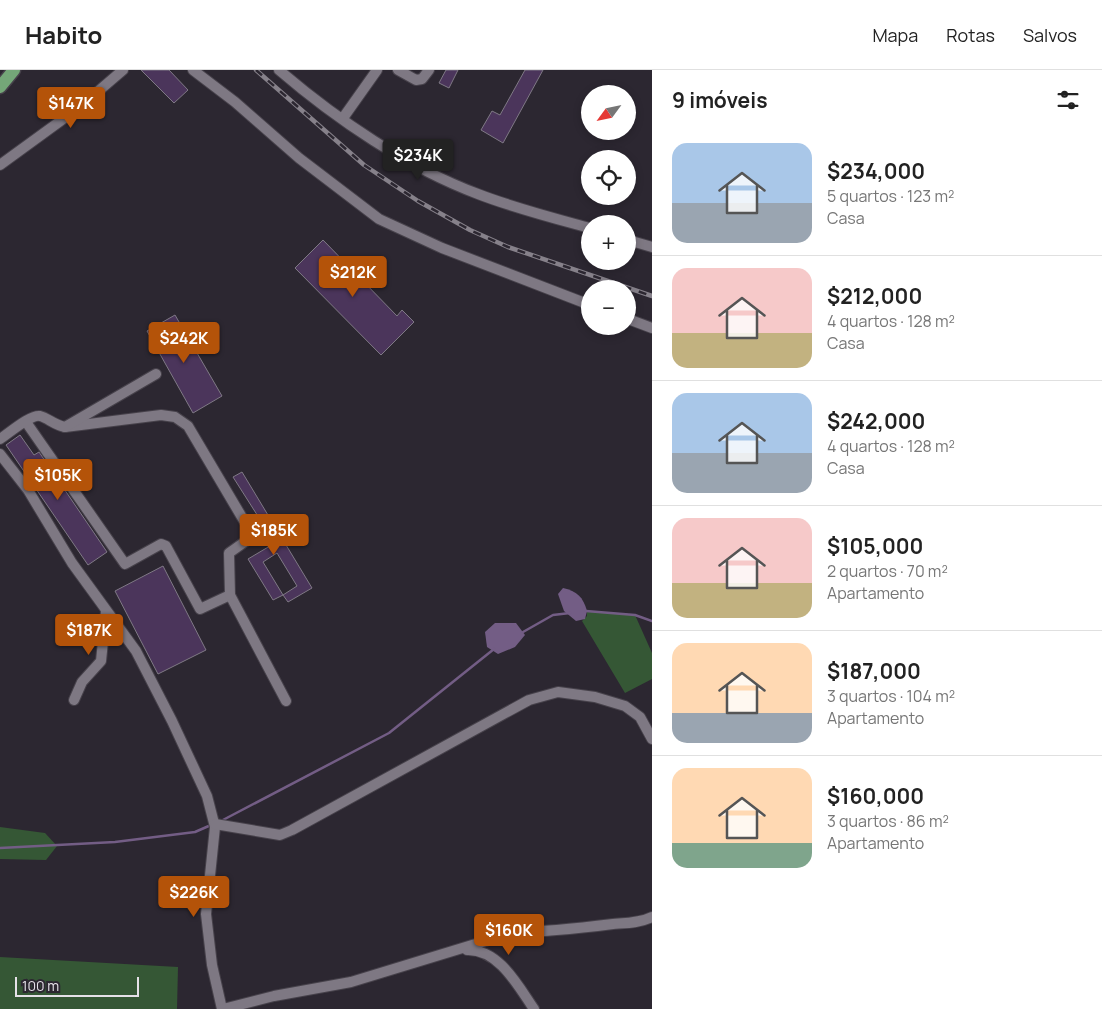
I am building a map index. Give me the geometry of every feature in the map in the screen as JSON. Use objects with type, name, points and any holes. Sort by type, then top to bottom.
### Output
[{"type":"main road","points":[[0,87],[14,70]]},
{"type":"street","points":[[0,165],[81,106],[123,70]]},
{"type":"street","points":[[194,70],[299,158],[379,219],[442,248],[581,302]]},
{"type":"street","points":[[279,70],[376,143],[429,173],[478,194],[581,225]]},
{"type":"street","points":[[344,118],[377,70]]},
{"type":"street","points":[[398,70],[416,80],[422,79],[429,70]]},
{"type":"street","points":[[636,242],[652,247]]},
{"type":"street","points":[[636,322],[652,328]]},
{"type":"street","points":[[65,427],[156,374]]},
{"type":"street","points":[[0,440],[35,416],[42,416],[56,426],[65,427],[161,416],[175,417],[188,426],[253,536],[230,553],[230,595],[286,701]]},
{"type":"street","points":[[26,422],[125,564],[161,544],[166,546],[200,609],[230,595]]},
{"type":"street","points":[[0,454],[28,490],[72,563],[136,651],[207,796],[215,824],[206,914],[212,964],[222,1009],[274,996],[351,982],[515,932],[543,932],[645,921],[652,918]]},
{"type":"street","points":[[74,700],[82,682],[101,661],[106,611]]},
{"type":"street","points":[[215,824],[280,835],[286,833],[529,700],[558,692],[625,706],[640,717],[652,739]]},
{"type":"street","points":[[457,950],[480,950],[494,959],[508,973],[534,1009]]},
{"type":"green space","points":[[587,611],[635,615],[652,653],[652,679],[625,693],[582,621],[587,616]]},
{"type":"green space","points":[[0,827],[45,833],[57,846],[46,860],[0,859]]},
{"type":"green space","points":[[0,957],[178,967],[177,1009],[0,1009]]},
{"type":"shaded area","points":[[563,588],[576,593],[584,602],[587,611],[585,619],[576,621],[564,611],[558,594]]},
{"type":"shaded area","points":[[495,623],[516,623],[525,635],[515,647],[498,654],[487,647],[485,632]]},
{"type":"building","points":[[141,70],[169,70],[188,90],[174,103]]},
{"type":"building","points":[[446,70],[458,70],[449,88],[439,83]]},
{"type":"building","points":[[525,70],[543,70],[503,143],[481,130],[492,111],[500,115]]},
{"type":"building","points":[[323,240],[397,316],[402,310],[414,322],[381,355],[295,268]]},
{"type":"building","points":[[175,315],[222,396],[193,413],[147,331]]},
{"type":"building","points":[[20,435],[34,455],[39,452],[107,552],[88,565],[6,445]]},
{"type":"building","points":[[242,472],[312,588],[288,602],[283,595],[273,600],[248,559],[275,543],[233,477]],"holes":[[[277,553],[297,586],[283,595],[263,562]]]},
{"type":"building","points":[[163,566],[206,650],[158,674],[115,591]]},
{"type":"waterway","points":[[586,611],[635,615],[652,621]]},
{"type":"waterway","points":[[523,632],[553,615],[570,613]]},
{"type":"waterway","points":[[221,821],[389,733],[494,649]]},
{"type":"waterway","points":[[0,848],[115,842],[195,832],[211,825]]},
{"type":"railway","points":[[256,70],[364,165],[418,201],[470,230],[508,247],[652,296]]}]
